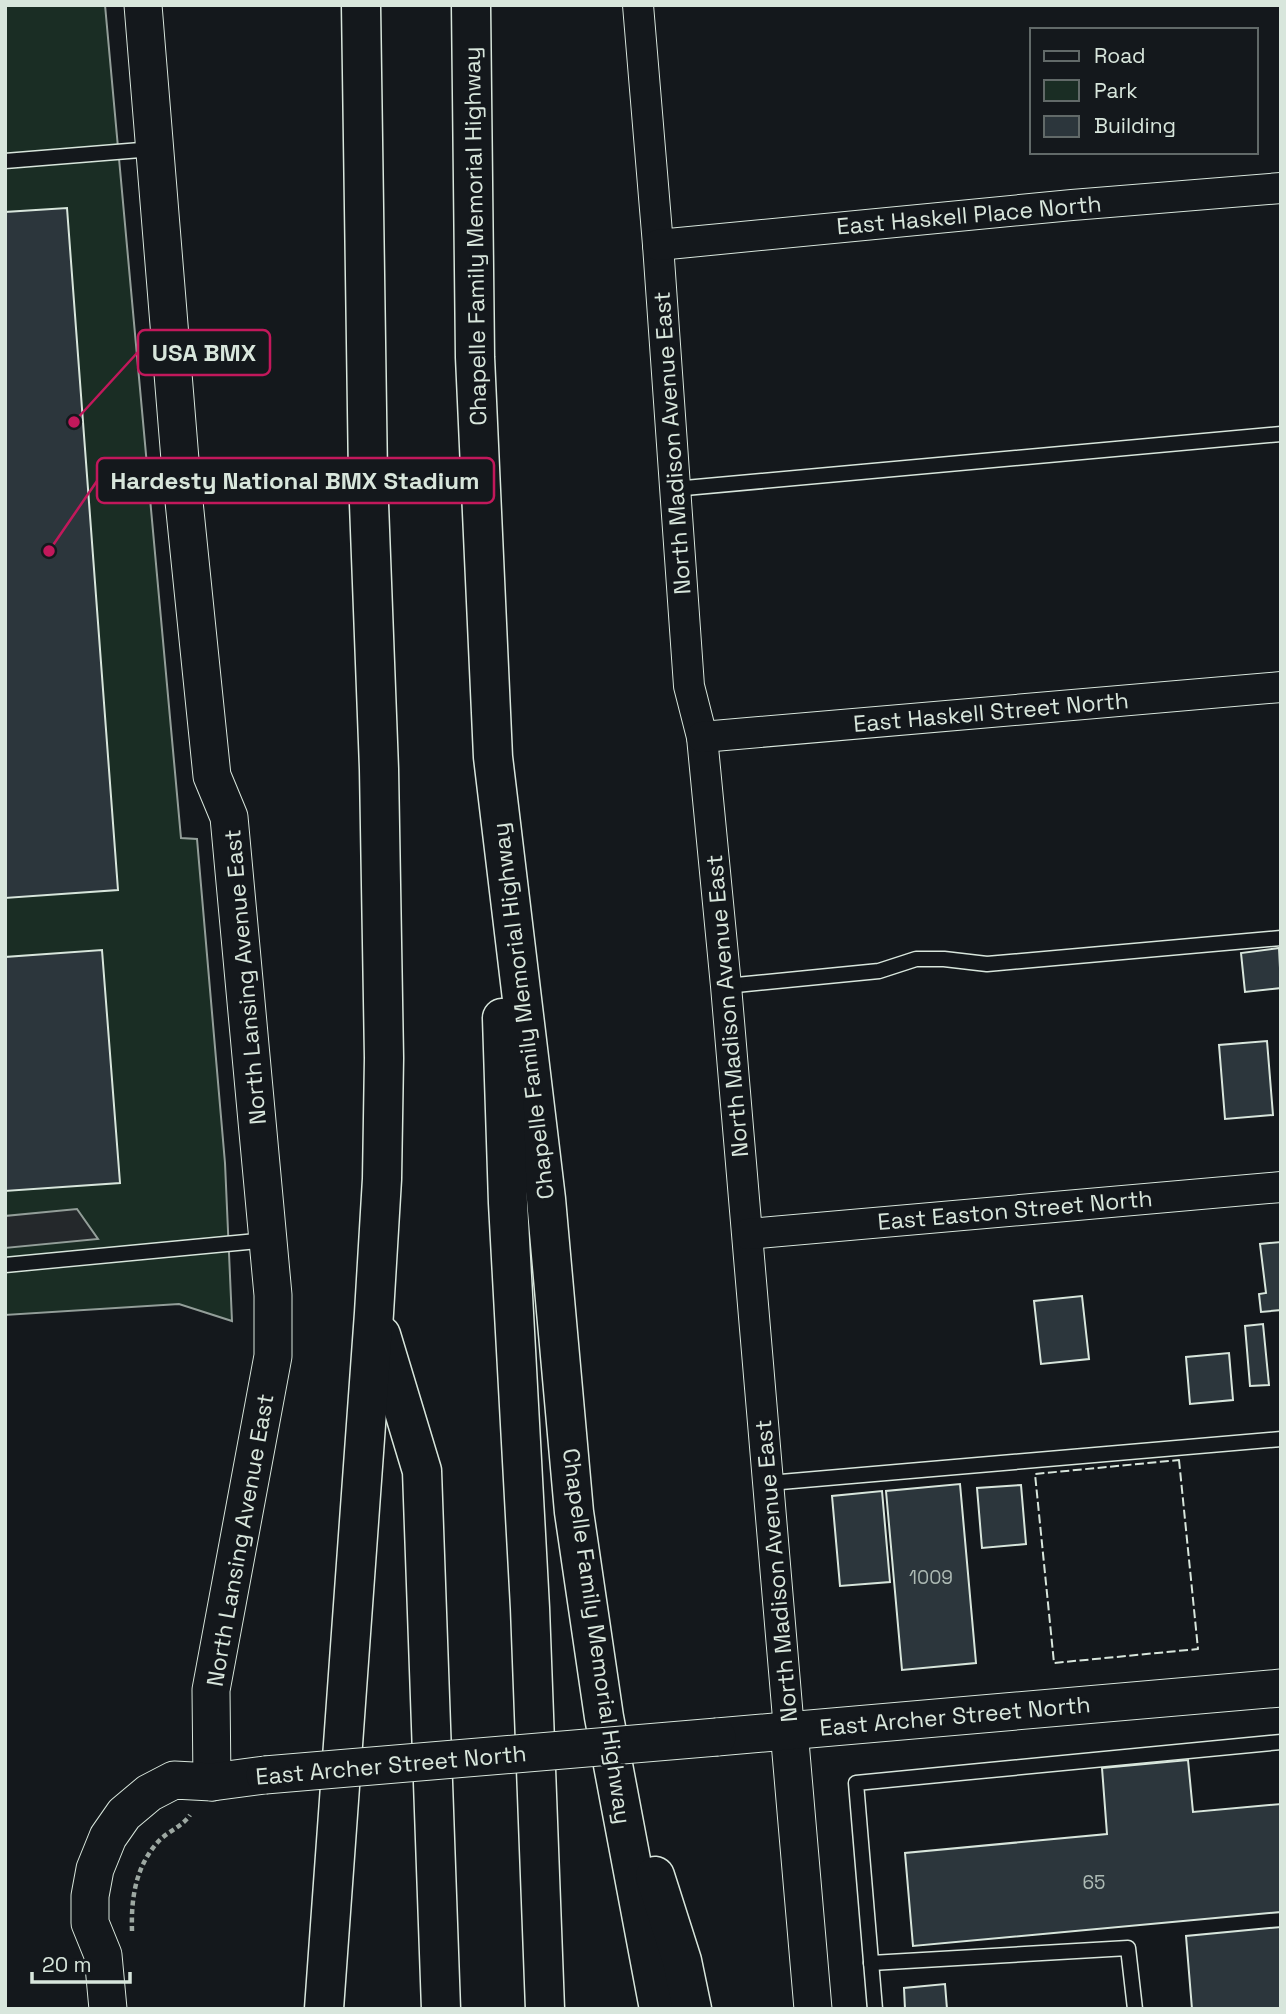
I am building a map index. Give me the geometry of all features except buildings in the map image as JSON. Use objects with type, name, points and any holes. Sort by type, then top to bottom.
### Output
[{"type":"highway","points":[[324,2009],[382,1179],[384,1058],[379,769],[367,463],[361,5]]},
{"type":"highway","name":"Chapelle Family Memorial Highway","points":[[471,5],[475,357],[493,757],[546,1199],[574,1512],[604,1717],[659,2009]]},
{"type":"highway","points":[[493,757],[508,1203],[530,1608],[545,2009]]},
{"type":"highway","points":[[374,1313],[422,1471],[441,2009]]},
{"type":"highway","points":[[604,1717],[682,1961],[692,2009]]},
{"type":"street","name":"North Lansing Avenue East","points":[[143,5],[181,472],[212,776],[229,817],[273,1295],[273,1356],[211,1690],[212,1782]]},
{"type":"street","name":"North Madison Avenue East","points":[[638,5],[689,686],[702,737],[726,986],[813,2009]]},
{"type":"street","name":"East Haskell Place North","points":[[658,245],[1058,206],[1281,188]]},
{"type":"street","name":"East Haskell Street North","points":[[702,737],[1281,687]]},
{"type":"street","name":"East Easton Street North","points":[[748,1234],[1281,1186]]},
{"type":"street","name":"East Archer Street North","points":[[108,2009],[118,1947],[90,1923],[90,1896],[95,1869],[108,1837],[124,1814],[149,1793],[174,1780],[212,1782],[265,1775],[1281,1688]]},
{"type":"lane","points":[[5,161],[155,149]]},
{"type":"lane","points":[[674,489],[1281,434]]},
{"type":"lane","points":[[726,986],[879,971],[916,959],[987,964],[1281,938]]},
{"type":"lane","points":[[5,1265],[269,1240]]},
{"type":"lane","points":[[769,1483],[1281,1439]]},
{"type":"lane","points":[[875,2009],[856,1783],[1281,1742]]},
{"type":"lane","points":[[871,1963],[1128,1948],[1135,2009]]},
{"type":"path","points":[[118,1947],[131,1910],[142,1864],[157,1842],[187,1820],[212,1782]]},
{"type":"green space","points":[[5,5],[105,5],[181,838],[197,839],[225,1163],[232,1321],[179,1304],[5,1315]]},
{"type":"shaded area","points":[[77,1209],[98,1239],[5,1248],[5,1216]]},
{"type":"fence","points":[[1179,1460],[1198,1649],[1054,1663],[1035,1474],[1179,1460]]},
{"type":"place","name":"USA BMX","points":[[74,422]]},
{"type":"place","name":"Hardesty National BMX Stadium","points":[[49,551]]}]
